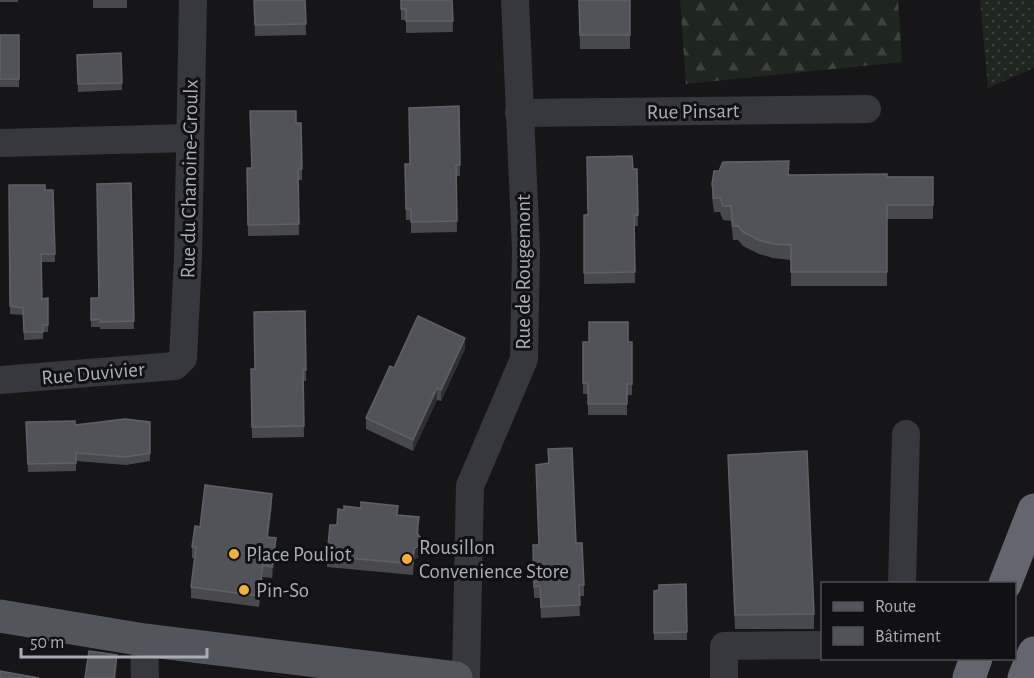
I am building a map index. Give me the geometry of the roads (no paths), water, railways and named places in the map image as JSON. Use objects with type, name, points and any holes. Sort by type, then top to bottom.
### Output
[{"type":"highway","points":[[1006,582],[1034,510]]},
{"type":"highway","points":[[1024,678],[1034,653]]},
{"type":"highway","points":[[969,678],[975,660]]},
{"type":"main road","points":[[0,616],[144,640],[456,678]]},
{"type":"street","name":"Rue du Chanoine-Groulx","points":[[183,358],[188,257],[194,0]]},
{"type":"street","name":"Rue de Rougemont","points":[[466,678],[470,486],[524,359],[526,250],[515,0]]},
{"type":"street","name":"Rue Pinsart","points":[[519,113],[867,109]]},
{"type":"street","points":[[0,144],[190,138]]},
{"type":"street","name":"Rue Duvivier","points":[[0,380],[175,366],[183,358]]},
{"type":"street","points":[[903,582],[906,434]]},
{"type":"street","points":[[144,640],[145,678]]},
{"type":"street","points":[[724,678],[724,646],[821,645]]},
{"type":"place","name":"Place Pouliot","points":[[234,554]]},
{"type":"place","name":"Rousillon Convenience Store","points":[[407,559]]},
{"type":"place","name":"Pin-So","points":[[244,590]]}]
